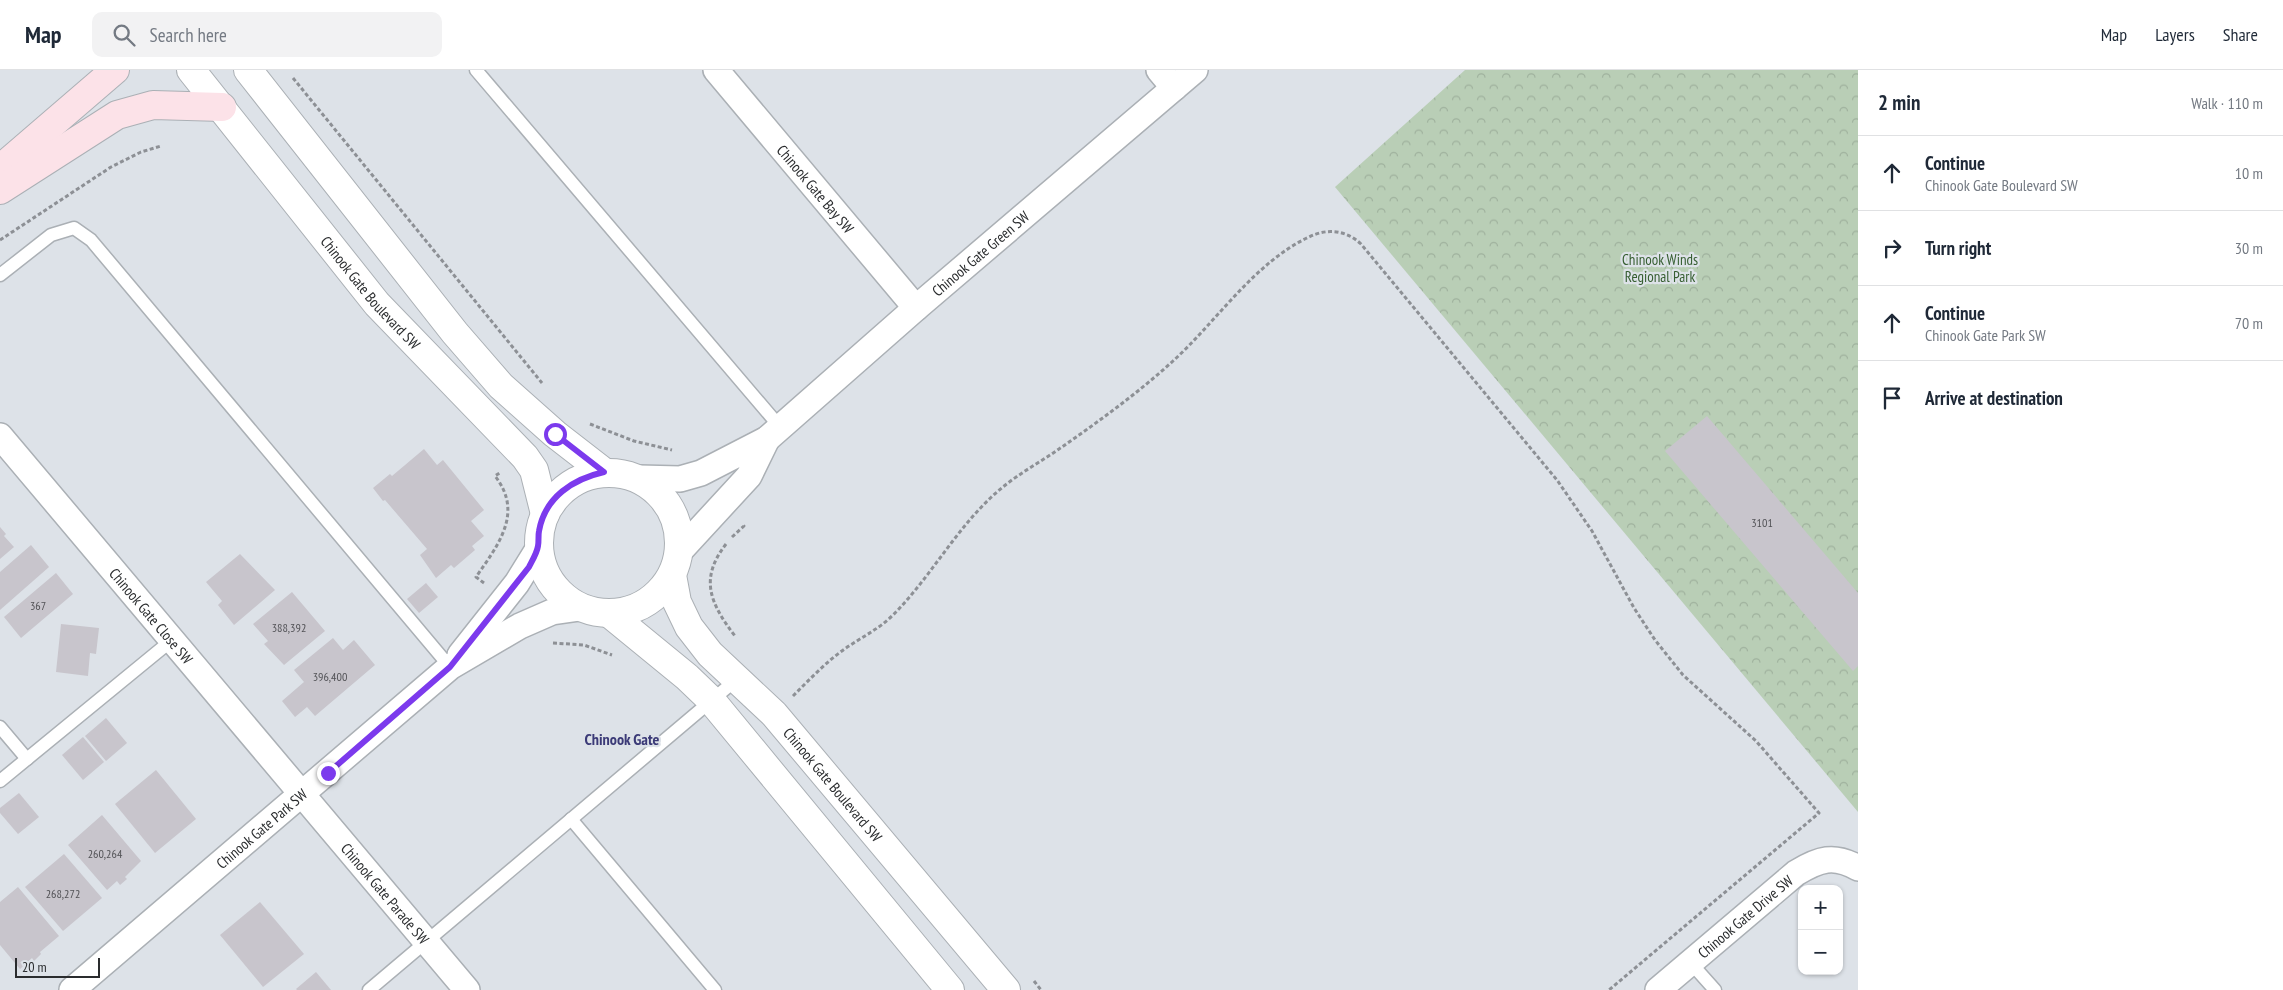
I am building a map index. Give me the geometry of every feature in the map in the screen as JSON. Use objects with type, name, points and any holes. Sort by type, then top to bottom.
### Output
[{"type":"main road","points":[[0,169],[116,70]]},
{"type":"main road","points":[[0,190],[117,115],[153,104],[222,107]]},
{"type":"street","name":"Chinook Gate Boulevard SW","points":[[191,70],[376,304],[525,457],[534,470],[545,514]]},
{"type":"street","points":[[248,70],[455,333],[501,386],[555,434],[604,472]]},
{"type":"street","name":"Chinook Gate Bay SW","points":[[716,70],[916,308]]},
{"type":"street","name":"Chinook Gate Green SW","points":[[639,478],[680,479],[701,473],[773,433],[916,308],[1167,79],[1196,70]]},
{"type":"street","name":"Chinook Gate Green SW","points":[[676,564],[749,476],[773,433]]},
{"type":"street","name":"Chinook Gate Close SW","points":[[0,436],[302,795]]},
{"type":"street","points":[[604,472],[622,473],[639,478],[657,491],[671,508],[679,530],[676,564],[661,591],[646,603],[629,611],[610,614],[580,608],[564,598],[551,584],[543,567],[538,548],[539,530],[545,514],[555,498],[569,485],[586,476],[604,472]]},
{"type":"street","name":"Chinook Gate Park SW","points":[[450,667],[523,575],[538,548]]},
{"type":"street","name":"Chinook Gate Boulevard SW","points":[[676,564],[677,602],[689,627],[710,654],[774,714],[1006,990]]},
{"type":"street","name":"Chinook Gate Park SW","points":[[72,990],[450,667],[520,626],[552,612],[580,608]]},
{"type":"street","points":[[610,614],[687,677],[711,700],[950,990]]},
{"type":"street","name":"Chinook Gate Parade SW","points":[[302,795],[467,990]]},
{"type":"street","name":"Chinook Gate Drive SW","points":[[1658,990],[1796,873],[1820,861],[1849,864]]},
{"type":"lane","points":[[476,70],[773,433]]},
{"type":"lane","points":[[0,275],[51,235],[74,228],[91,240],[450,667]]},
{"type":"lane","points":[[0,781],[172,640]]},
{"type":"lane","points":[[369,990],[737,679]]},
{"type":"lane","points":[[0,727],[27,759]]},
{"type":"lane","points":[[570,820],[716,990]]},
{"type":"lane","points":[[1690,962],[1715,990]]},
{"type":"path","points":[[287,71],[546,387]]},
{"type":"path","points":[[0,240],[111,168],[141,152],[161,146]]},
{"type":"path","points":[[790,699],[829,661],[880,627],[893,615],[948,544],[997,492],[1031,466],[1074,439],[1173,361],[1264,269],[1288,250],[1320,232],[1351,235],[1361,244],[1557,480],[1592,531],[1634,608],[1655,640],[1683,675],[1756,741],[1819,813],[1609,990]]},
{"type":"path","points":[[588,423],[634,441],[673,450]]},
{"type":"path","points":[[476,577],[496,547],[504,531],[508,516],[508,502],[504,487],[495,476]]},
{"type":"path","points":[[550,643],[584,644],[614,656]]},
{"type":"green space","name":"Chinook Winds Regional Park","points":[[1465,70],[1858,70],[1858,812],[1335,187]]},
{"type":"building","points":[[1707,416],[1858,593],[1858,666],[1853,671],[1665,451]]},
{"type":"building","points":[[424,449],[437,465],[443,460],[484,510],[471,521],[484,536],[472,546],[475,550],[454,568],[451,565],[436,578],[420,555],[427,549],[373,488],[390,474],[392,476]]},
{"type":"building","points":[[0,527],[6,534],[4,536],[14,547],[0,559]]},
{"type":"building","points":[[31,545],[49,567],[0,610],[0,572]]},
{"type":"building","points":[[240,554],[275,590],[234,625],[218,605],[222,601],[206,582]]},
{"type":"building","points":[[56,573],[73,594],[21,638],[4,617]]},
{"type":"building","points":[[426,583],[438,597],[419,613],[407,599]]},
{"type":"building","points":[[292,592],[325,631],[284,665],[264,644],[268,641],[253,624]]},
{"type":"building","points":[[61,624],[99,628],[96,654],[90,653],[88,676],[56,672]]},
{"type":"building","points":[[333,638],[343,650],[354,640],[375,665],[315,716],[307,707],[295,717],[282,701],[304,682],[294,670]]},
{"type":"building","points":[[106,718],[127,743],[106,761],[85,736]]},
{"type":"building","points":[[83,737],[104,762],[83,780],[62,755]]},
{"type":"building","points":[[156,770],[196,819],[155,853],[115,804]]},
{"type":"building","points":[[19,793],[39,817],[18,834],[0,813],[0,808]]},
{"type":"building","points":[[102,815],[141,861],[125,877],[127,879],[120,885],[117,881],[107,890],[68,845]]},
{"type":"building","points":[[64,854],[102,898],[63,931],[25,887]]},
{"type":"building","points":[[18,887],[59,936],[40,952],[41,954],[34,961],[32,958],[20,969],[0,945],[0,902]]},
{"type":"building","points":[[260,902],[304,954],[263,987],[220,935]]},
{"type":"building","points":[[316,972],[331,990],[296,989]]},
{"type":"district","name":"Chinook Gate","points":[[622,739]]},
{"type":"route","points":[[328,773],[450,667],[529,567],[538,548],[539,530],[545,514],[555,498],[569,485],[586,476],[604,472],[555,434]]}]
